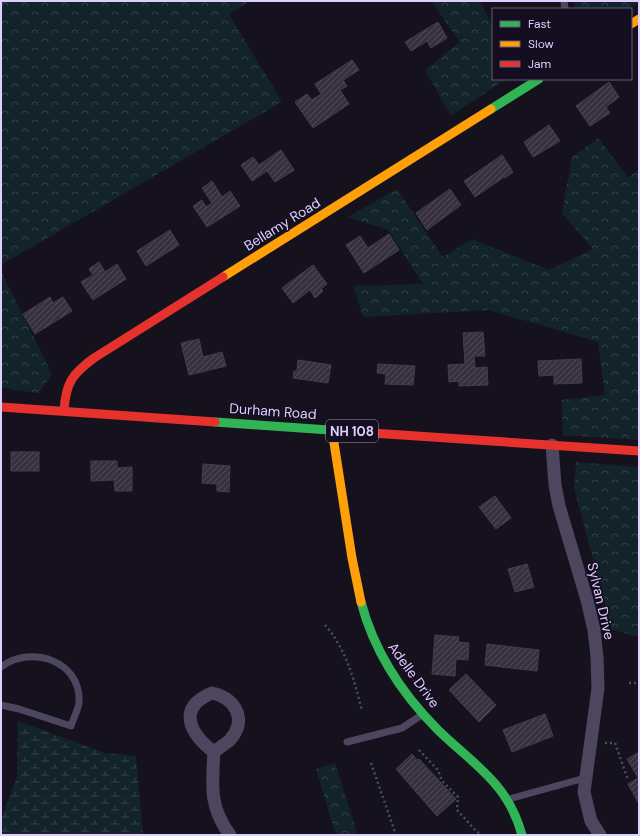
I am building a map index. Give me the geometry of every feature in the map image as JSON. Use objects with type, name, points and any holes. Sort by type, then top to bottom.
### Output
[{"type":"street","name":"Bellamy Road","points":[[64,410],[65,391],[70,380],[78,369],[537,80]]},
{"type":"street","name":"Durham Road","points":[[1,407],[64,410],[639,451]]},
{"type":"street","name":"Adelle Drive","points":[[332,430],[353,565],[364,617],[374,642],[387,666],[423,714],[497,785],[508,799],[516,814],[522,835]]},
{"type":"street","name":"Sylvan Drive","points":[[552,445],[554,485],[558,506],[587,600],[594,630],[598,688],[584,792],[592,821],[600,835]]},
{"type":"street","points":[[214,752],[212,789],[214,804],[219,818],[230,835]]},
{"type":"lane","points":[[1,667],[10,660],[21,656],[34,656],[53,660],[65,668],[72,678],[77,691],[79,704],[71,726],[19,709],[1,705]]},
{"type":"lane","points":[[347,742],[402,728],[423,714]]},
{"type":"lane","points":[[508,799],[585,778]]},
{"type":"path","points":[[325,625],[340,645],[356,686],[362,710]]},
{"type":"path","points":[[629,683],[639,683]]},
{"type":"path","points":[[605,743],[615,743],[628,780]]},
{"type":"path","points":[[419,750],[438,770],[442,780],[458,797],[457,810],[476,831],[482,835]]},
{"type":"path","points":[[371,763],[396,835]]},
{"type":"green space","points":[[1,1],[250,1],[229,14],[282,102],[1,265]]},
{"type":"green space","points":[[431,1],[480,1],[492,25],[492,80],[505,80],[451,116],[425,70],[460,42]]},
{"type":"green space","points":[[575,1],[639,1],[639,3],[631,8],[575,8]]},
{"type":"green space","points":[[599,138],[628,178],[639,169],[639,440],[563,435],[562,400],[605,395],[598,342],[489,310],[363,317],[353,286],[423,284],[388,230],[348,217],[397,189],[443,257],[472,239],[549,270],[593,249],[562,213],[572,157]]},
{"type":"green space","points":[[1,271],[52,374],[39,393],[1,388]]},
{"type":"green space","points":[[576,462],[639,467],[639,637],[612,630],[574,488]]},
{"type":"green space","points":[[18,721],[105,753],[136,756],[143,835],[1,835],[1,819],[17,777]]},
{"type":"green space","points":[[335,763],[358,835],[336,835],[316,769]]},
{"type":"building","points":[[438,22],[447,38],[431,48],[427,41],[411,51],[405,42]]},
{"type":"building","points":[[352,60],[359,70],[343,80],[347,86],[340,90],[349,104],[313,128],[295,102],[307,94],[312,100],[321,94],[315,84]]},
{"type":"building","points":[[609,82],[619,97],[606,107],[610,113],[590,126],[576,106]]},
{"type":"building","points":[[549,125],[560,141],[533,157],[524,142]]},
{"type":"building","points":[[281,150],[294,170],[275,182],[267,171],[252,181],[241,165],[253,157],[259,165]]},
{"type":"building","points":[[502,155],[513,172],[475,197],[464,181]]},
{"type":"building","points":[[212,181],[222,197],[230,191],[240,206],[207,227],[193,206],[202,200],[206,207],[212,203],[202,188]]},
{"type":"building","points":[[450,189],[461,205],[427,230],[416,213]]},
{"type":"building","points":[[170,230],[179,245],[146,266],[137,251]]},
{"type":"building","points":[[389,234],[399,250],[364,273],[346,245],[360,236],[368,248]]},
{"type":"building","points":[[99,262],[105,272],[117,264],[126,279],[93,300],[81,282],[93,275],[89,269]]},
{"type":"building","points":[[313,265],[327,284],[321,289],[323,291],[315,298],[310,290],[293,303],[282,288]]},
{"type":"building","points":[[50,297],[53,303],[63,297],[72,311],[35,334],[23,314]]},
{"type":"building","points":[[483,332],[485,356],[474,356],[475,368],[487,367],[488,385],[459,386],[459,381],[449,382],[448,365],[465,364],[463,333]]},
{"type":"building","points":[[199,339],[203,357],[222,352],[226,366],[189,375],[181,343]]},
{"type":"building","points":[[581,359],[582,383],[554,384],[554,375],[539,376],[538,361]]},
{"type":"building","points":[[298,360],[331,365],[328,383],[293,378],[294,371],[297,371]]},
{"type":"building","points":[[378,364],[415,366],[413,385],[385,384],[386,374],[377,373]]},
{"type":"building","points":[[11,452],[39,452],[39,471],[11,471]]},
{"type":"building","points":[[91,461],[117,461],[117,468],[132,467],[132,491],[115,491],[114,480],[91,481]]},
{"type":"building","points":[[203,464],[230,466],[229,492],[217,491],[217,484],[202,483]]},
{"type":"building","points":[[495,496],[511,518],[496,529],[479,507]]},
{"type":"building","points":[[527,564],[534,587],[515,592],[508,569]]},
{"type":"building","points":[[435,635],[459,637],[458,642],[469,643],[468,660],[456,659],[455,676],[432,674]]},
{"type":"building","points":[[487,644],[539,650],[537,671],[485,665]]},
{"type":"building","points":[[466,674],[496,705],[479,722],[449,690]]},
{"type":"building","points":[[545,714],[553,736],[512,752],[503,730]]},
{"type":"building","points":[[639,752],[639,804],[628,784],[638,778],[627,759]]},
{"type":"building","points":[[412,754],[417,760],[419,759],[456,799],[437,816],[396,769]]},
{"type":"traffic: fast","points":[[491,109],[537,80]]},
{"type":"traffic: fast","points":[[215,422],[372,433]]},
{"type":"traffic: fast","points":[[361,602],[373,638],[401,687],[438,730],[477,765],[499,788],[516,817],[522,835]]},
{"type":"traffic: slow","points":[[632,23],[639,19]]},
{"type":"traffic: slow","points":[[223,277],[491,109]]},
{"type":"traffic: slow","points":[[332,430],[352,558],[361,602]]},
{"type":"traffic: jam","points":[[64,410],[66,393],[75,374],[80,369],[94,358],[223,277]]},
{"type":"traffic: jam","points":[[1,407],[215,422]]},
{"type":"traffic: jam","points":[[372,433],[639,451]]}]
